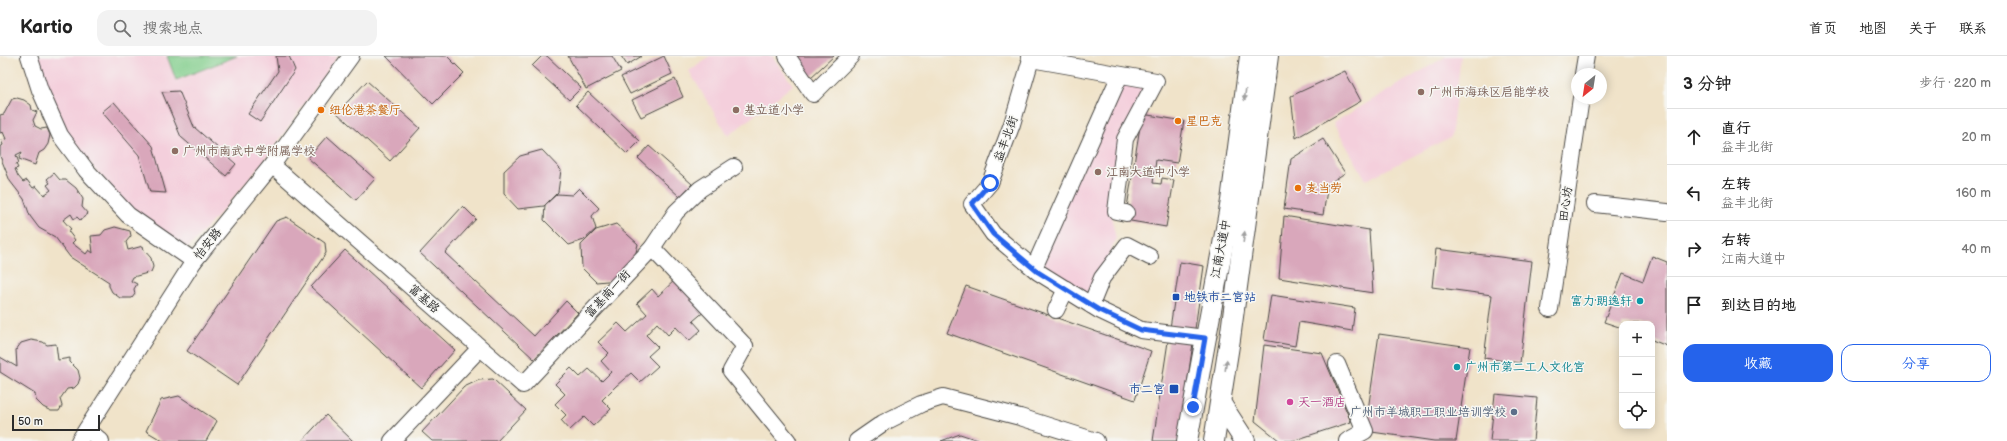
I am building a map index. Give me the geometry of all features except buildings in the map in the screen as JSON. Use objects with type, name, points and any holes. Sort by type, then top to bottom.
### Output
[{"type":"main road","name":"江南大道中","points":[[1187,441],[1234,182],[1250,56]]},
{"type":"main road","name":"江南大道中","points":[[1214,441],[1221,404],[1268,56]]},
{"type":"main road","points":[[1221,404],[1245,441]]},
{"type":"street","points":[[29,56],[40,90],[60,135],[86,170],[128,215],[194,261]]},
{"type":"street","name":"怡安路","points":[[83,435],[194,261],[272,165],[351,56]]},
{"type":"street","points":[[787,56],[813,94],[851,56]]},
{"type":"street","points":[[1584,68],[1586,56]]},
{"type":"street","points":[[1030,58],[1156,81],[1125,139],[1116,211],[1126,212]]},
{"type":"street","name":"益丰北街","points":[[1030,58],[1012,124],[990,183],[972,204],[993,234],[1034,268],[1092,305],[1141,330],[1205,338]]},
{"type":"street","points":[[1034,268],[1120,75]]},
{"type":"street","name":"田心坊","points":[[1550,309],[1579,104]]},
{"type":"street","name":"富基路","points":[[272,165],[480,348]]},
{"type":"street","name":"富基南一街","points":[[480,348],[523,385],[652,248],[676,212],[700,189],[734,167]]},
{"type":"street","points":[[1595,204],[1667,212]]},
{"type":"street","points":[[1092,305],[1102,278],[1127,245],[1150,257]]},
{"type":"street","points":[[652,248],[745,346],[731,371],[788,441]]},
{"type":"street","points":[[1056,310],[1066,289]]},
{"type":"street","points":[[392,441],[480,348]]},
{"type":"street","points":[[1337,364],[1366,431],[1347,441]]},
{"type":"street","points":[[857,441],[883,423],[921,404],[943,397],[1096,441]]},
{"type":"street","points":[[83,435],[101,441]]},
{"type":"shaded area","name":"广州市南武中学附属学校","points":[[36,56],[338,56],[265,160],[224,209],[187,249],[132,212],[71,142],[54,104]]},
{"type":"shaded area","name":"基立道小学","points":[[710,56],[772,56],[793,85],[728,136],[689,71]]},
{"type":"shaded area","name":"广州市海珠区启能学校","points":[[1447,56],[1461,56],[1451,137],[1366,180],[1333,123]]},
{"type":"shaded area","name":"江南大道中小学","points":[[1121,76],[1153,82],[1123,138],[1110,211],[1116,238],[1090,302],[1036,267]]},
{"type":"green space","points":[[167,56],[237,56],[176,80]]},
{"type":"place","name":"广州市海珠区启能学校","points":[[1421,92]]},
{"type":"place","name":"纽伦港茶餐厅","points":[[321,110]]},
{"type":"place","name":"基立道小学","points":[[736,110]]},
{"type":"place","name":"星巴克","points":[[1178,121]]},
{"type":"place","name":"广州市南武中学附属学校","points":[[175,151]]},
{"type":"place","name":"江南大道中小学","points":[[1098,172]]},
{"type":"place","name":"麦当劳","points":[[1298,188]]},
{"type":"place","name":"地铁市二宫站","points":[[1176,297]]},
{"type":"place","name":"富力·朗逸轩","points":[[1640,301]]},
{"type":"place","name":"广州市第二工人文化宫","points":[[1457,367]]},
{"type":"place","name":"市二宫","points":[[1174,389]]},
{"type":"place","name":"天一酒店","points":[[1290,402]]},
{"type":"place","name":"广州市羊城职工职业培训学校","points":[[1514,412]]},
{"type":"route","points":[[990,183],[972,204],[993,234],[1038,272],[1099,310],[1141,330],[1205,338],[1193,407]]}]
